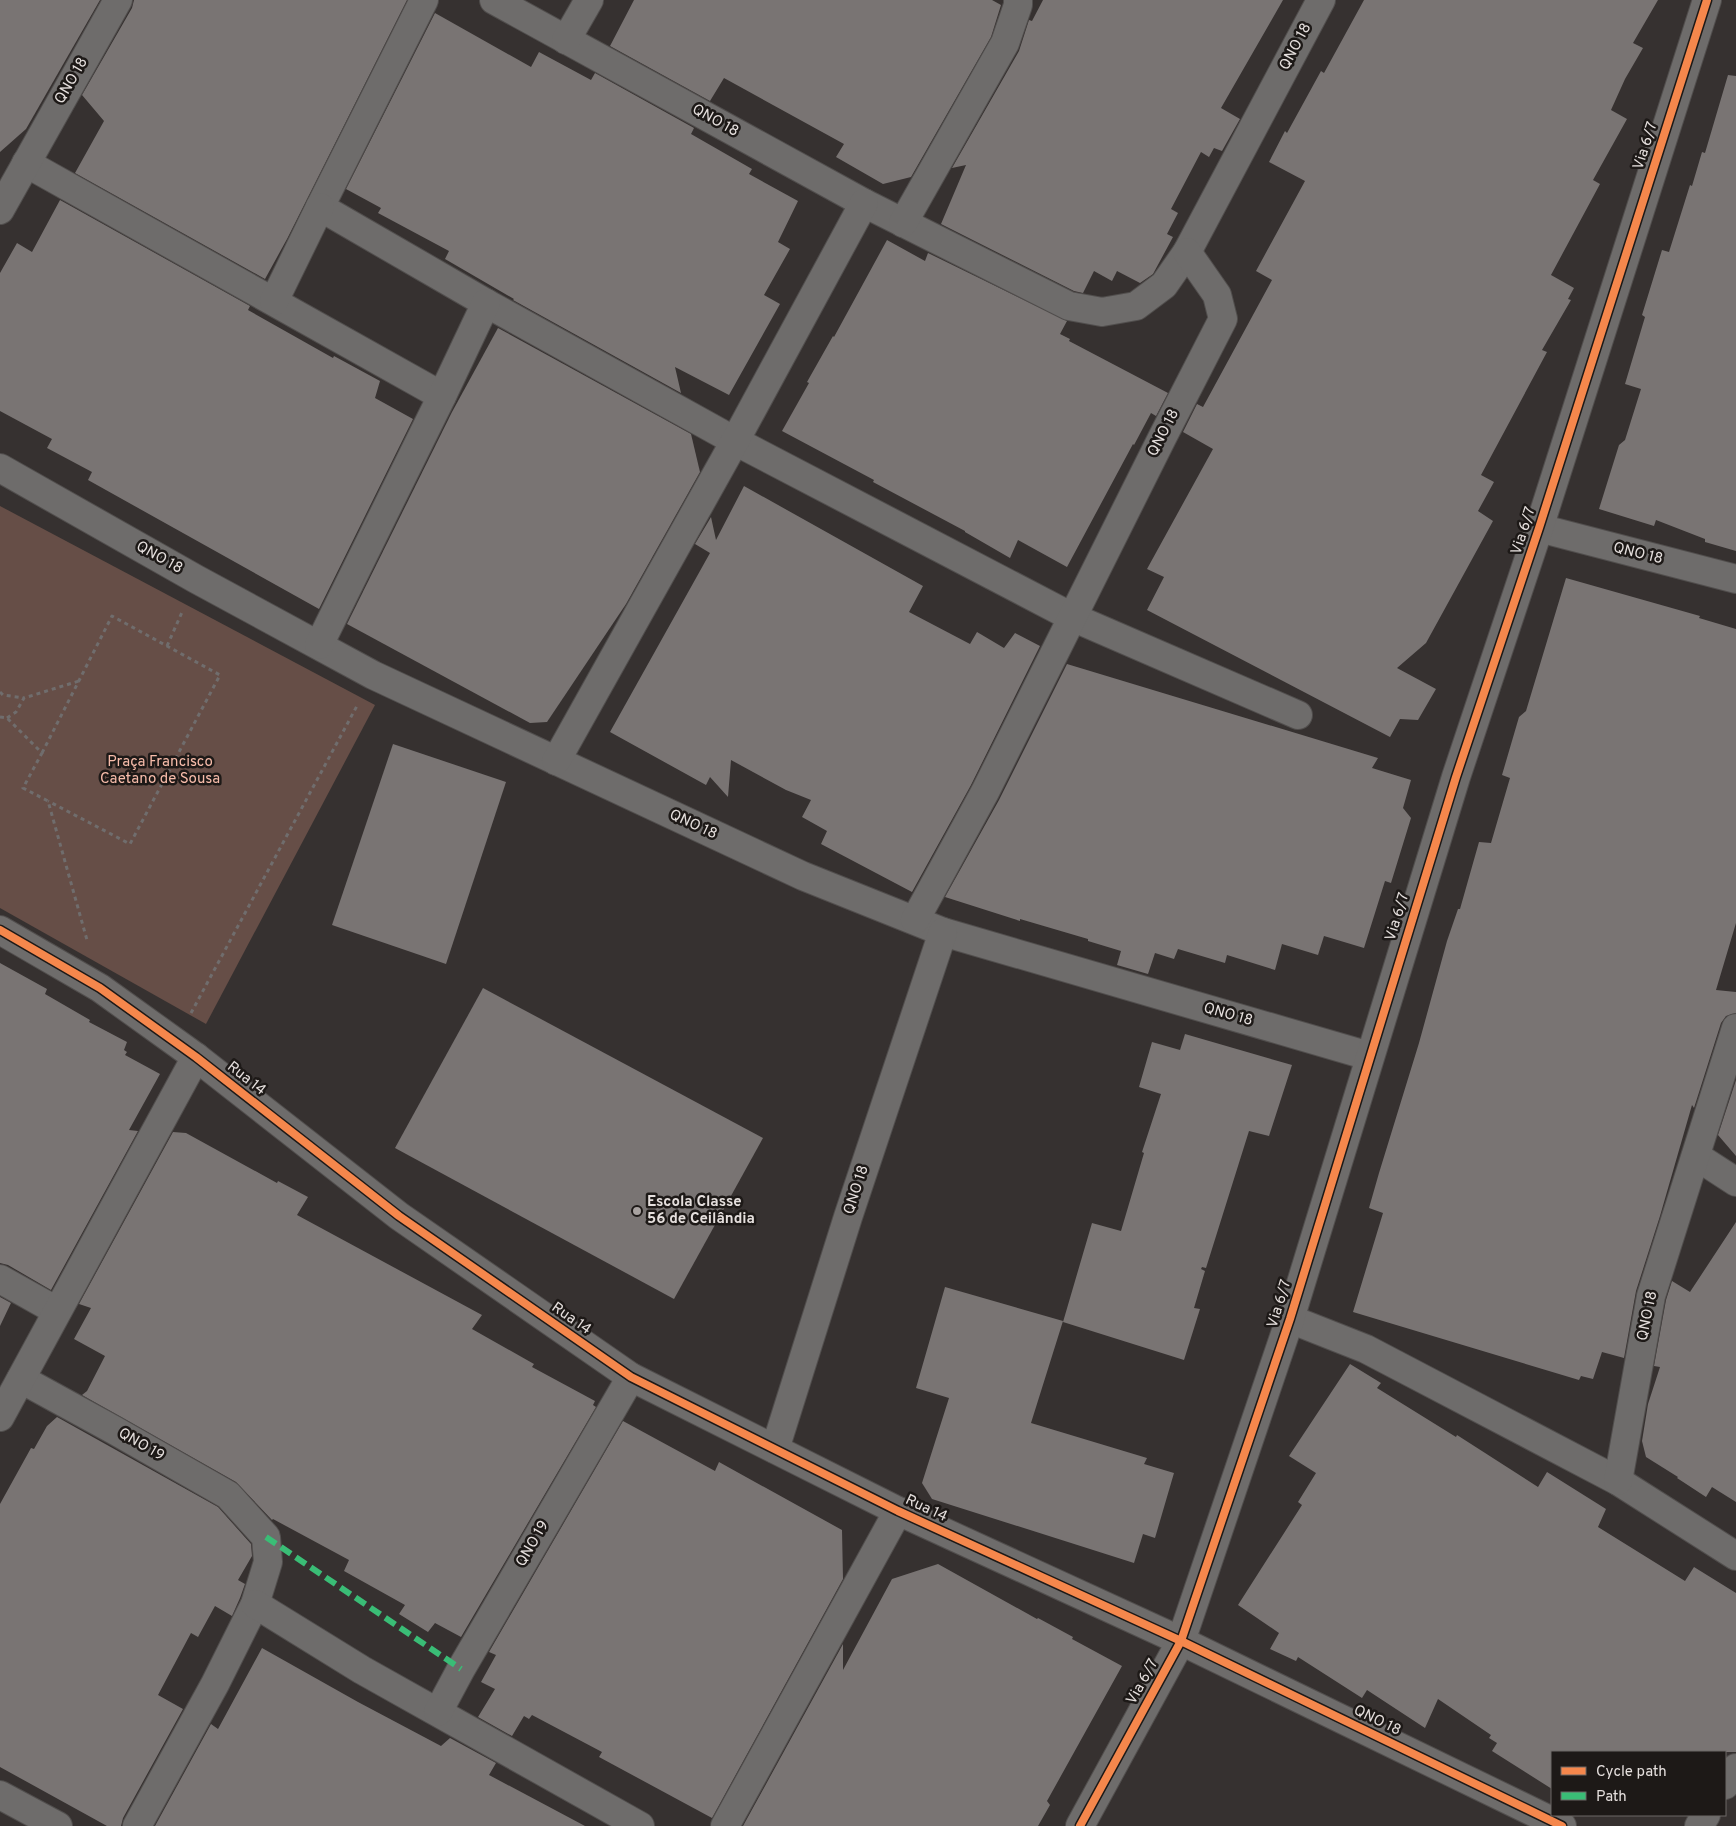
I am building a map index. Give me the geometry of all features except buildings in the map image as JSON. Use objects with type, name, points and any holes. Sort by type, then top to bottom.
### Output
[{"type":"street","name":"QNO 18","points":[[0,210],[118,0]]},
{"type":"street","points":[[274,301],[424,0]]},
{"type":"street","name":"QNO 18","points":[[494,0],[864,203],[1070,306],[1102,312],[1136,306],[1164,285],[1187,252],[1321,0]]},
{"type":"street","points":[[566,40],[589,0]]},
{"type":"street","points":[[903,223],[1005,43],[1018,0]]},
{"type":"street","name":"Via 6/7","points":[[1080,1826],[1181,1641],[1290,1319],[1456,777],[1539,528],[1707,0]]},
{"type":"street","points":[[26,163],[442,396]]},
{"type":"street","points":[[556,761],[735,442],[864,203]]},
{"type":"street","points":[[320,207],[486,303],[735,442],[1072,617],[1298,715]]},
{"type":"street","name":"QNO 18","points":[[915,920],[986,792],[1072,617],[1223,319],[1217,295],[1187,252]]},
{"type":"street","points":[[319,645],[486,303]]},
{"type":"street","name":"QNO 18","points":[[0,468],[196,579],[373,675],[803,876],[943,932],[1369,1056]]},
{"type":"street","name":"QNO 18","points":[[1539,528],[1736,579]]},
{"type":"street","name":"Rua 14","points":[[0,930],[100,988],[186,1050],[399,1216],[630,1377],[898,1511],[1181,1641]]},
{"type":"street","name":"QNO 18","points":[[775,1450],[848,1216],[943,932]]},
{"type":"street","name":"QNO 18","points":[[1618,1481],[1651,1296],[1736,1028]]},
{"type":"street","points":[[0,1417],[57,1311],[186,1050]]},
{"type":"street","points":[[1696,1156],[1736,1182]]},
{"type":"street","points":[[0,1279],[57,1311]]},
{"type":"street","points":[[1290,1319],[1366,1349],[1618,1481],[1736,1556]]},
{"type":"street","name":"QNO 19","points":[[438,1712],[630,1377]]},
{"type":"street","name":"QNO 19","points":[[21,1379],[228,1495],[266,1536],[268,1562],[255,1604],[215,1684],[137,1826]]},
{"type":"street","points":[[725,1826],[898,1511]]},
{"type":"street","points":[[255,1604],[362,1670],[640,1826]]},
{"type":"street","name":"QNO 18","points":[[1181,1641],[1526,1818],[1562,1826]]},
{"type":"street","points":[[1726,1784],[1736,1768]]},
{"type":"street","points":[[0,1795],[58,1826]]},
{"type":"path","points":[[112,616],[220,675],[130,844],[23,788],[79,681],[112,616]]},
{"type":"path","points":[[186,1050],[373,675]]},
{"type":"path","points":[[0,692],[3,695],[24,698],[79,681]]},
{"type":"path","points":[[8,718],[16,712],[24,698]]},
{"type":"path","points":[[0,717],[8,718],[42,753]]},
{"type":"path","points":[[48,801],[100,988]]},
{"type":"green space","name":"Praça Francisco Caetano de Sousa","points":[[0,506],[375,705],[206,1024],[0,908]]},
{"type":"marked path","points":[[266,1537],[461,1669]]},
{"type":"cycle path","points":[[1080,1826],[1181,1641],[1290,1319],[1456,777],[1539,528],[1707,0]]},
{"type":"cycle path","points":[[0,930],[100,988],[196,1057],[399,1216],[631,1377],[898,1511],[1181,1641],[1562,1826]]},
{"type":"place","name":"Escola Classe 56 de Ceilândia","points":[[637,1211]]}]
